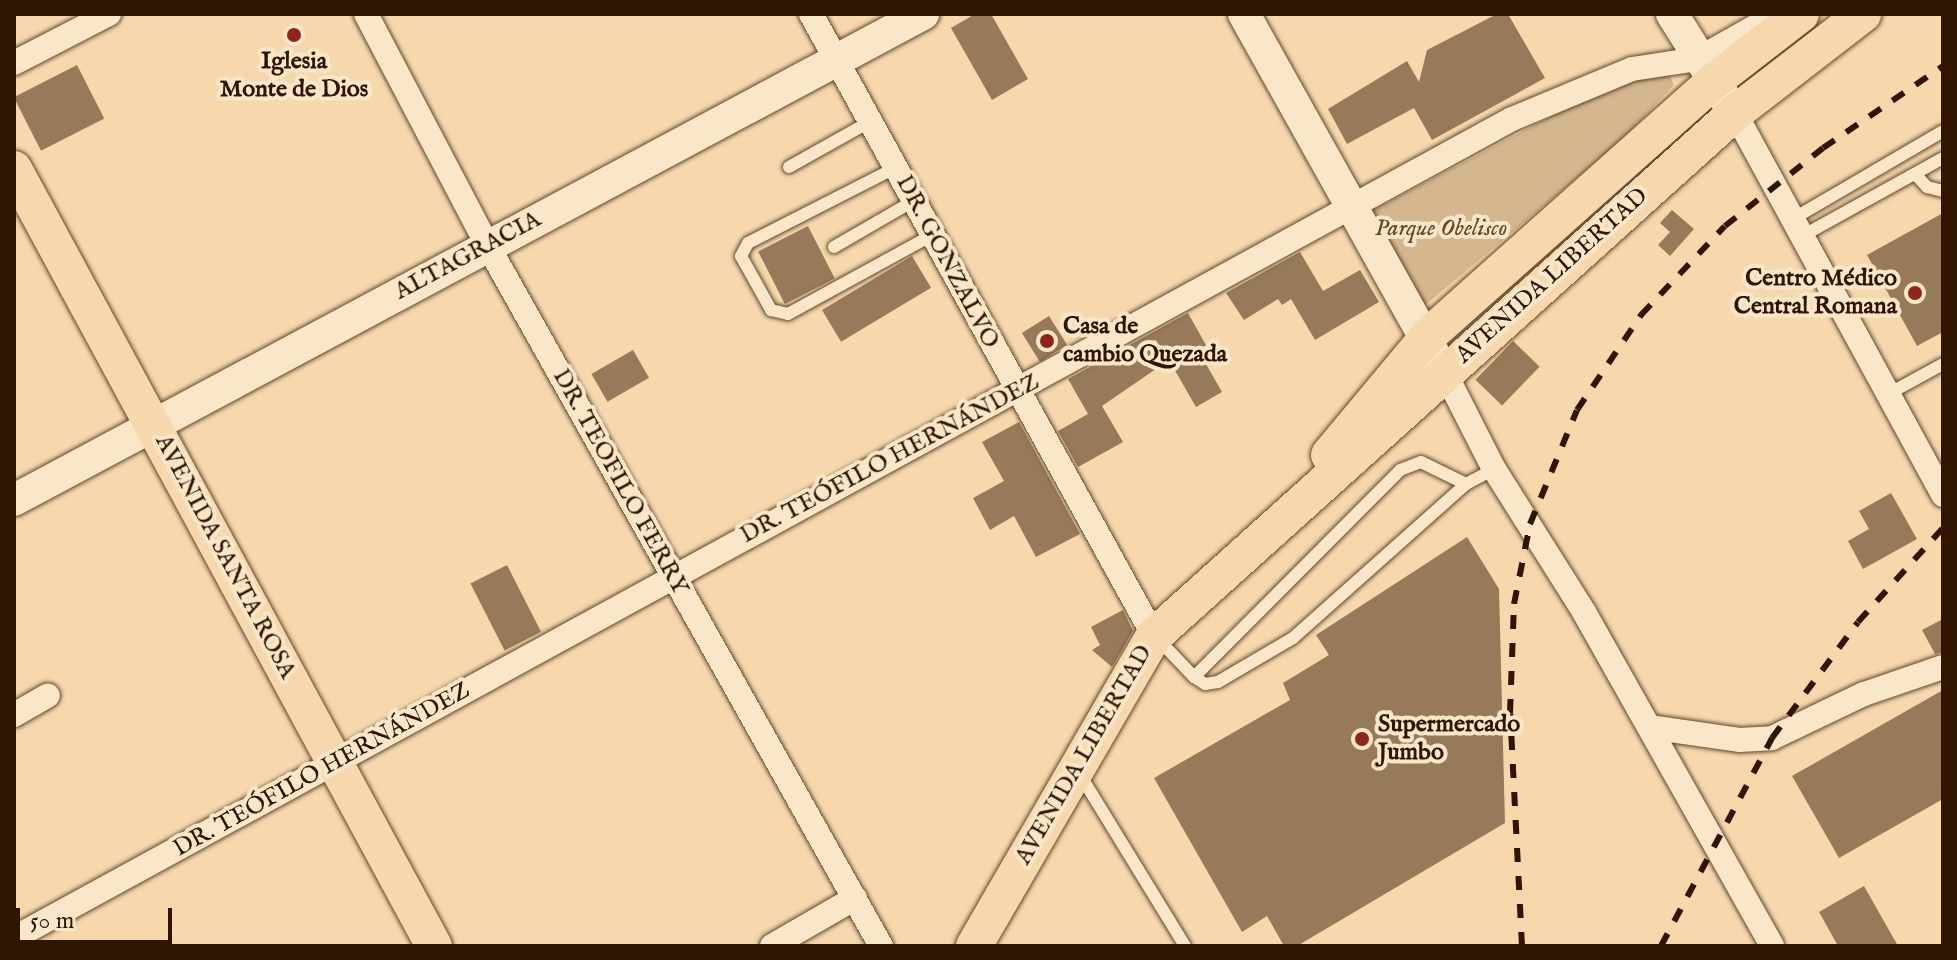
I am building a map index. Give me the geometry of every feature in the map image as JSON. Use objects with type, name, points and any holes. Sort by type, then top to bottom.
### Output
[{"type":"main road","name":"AVENIDA LIBERTAD","points":[[1251,549],[1428,336],[1706,70],[1801,14]]},
{"type":"main road","name":"AVENIDA LIBERTAD","points":[[974,946],[1075,767],[1154,636],[1735,113],[1863,14]]},
{"type":"main road","name":"AVENIDA SANTA ROSA","points":[[14,169],[153,421],[434,946]]},
{"type":"street","points":[[14,63],[109,14]]},
{"type":"street","name":"DR. TEOFILO FERRY","points":[[366,14],[488,246],[881,946]]},
{"type":"street","name":"DR. GONZALVO","points":[[811,14],[1154,636]]},
{"type":"street","name":"ALTAGRACIA","points":[[14,500],[153,421],[923,14]]},
{"type":"street","points":[[1244,14],[1428,336],[1494,469],[1649,727],[1772,946]]},
{"type":"street","points":[[1672,14],[1735,113],[1800,226],[1943,495]]},
{"type":"street","name":"DR. TEÓFILO HERNÁNDEZ","points":[[14,938],[335,765],[673,576],[1355,209],[1512,119],[1632,69],[1706,70],[1778,14]]},
{"type":"street","points":[[1649,727],[1739,740],[1772,738],[1864,694],[1943,667]]},
{"type":"street","points":[[14,715],[48,695]]},
{"type":"street","points":[[772,946],[855,898]]},
{"type":"lane","points":[[789,167],[871,121]]},
{"type":"lane","points":[[1800,226],[1943,131]]},
{"type":"lane","points":[[1800,226],[1915,174],[1943,158]]},
{"type":"lane","points":[[897,167],[748,243],[741,256],[771,310],[788,314],[932,235]]},
{"type":"lane","points":[[1915,174],[1927,187],[1943,191]]},
{"type":"lane","points":[[834,247],[915,200]]},
{"type":"lane","points":[[1890,393],[1943,364]]},
{"type":"lane","points":[[1194,677],[1400,470],[1421,462],[1466,484]]},
{"type":"lane","points":[[1154,636],[1194,677],[1205,684],[1218,682],[1293,638],[1466,484],[1494,469]]},
{"type":"lane","points":[[1075,767],[1185,946]]},
{"type":"green space","name":"Parque Obelisco","points":[[1666,67],[1674,85],[1622,140],[1424,306],[1370,212],[1631,74]]},
{"type":"building","points":[[975,14],[991,14],[1028,79],[992,100],[951,28]]},
{"type":"building","points":[[1497,14],[1508,14],[1545,78],[1432,140],[1414,108],[1347,144],[1328,109],[1407,61],[1419,82],[1427,50]]},
{"type":"building","points":[[77,65],[104,118],[41,151],[14,97]]},
{"type":"building","points":[[1672,210],[1694,229],[1670,256],[1658,245],[1670,232],[1660,223]]},
{"type":"building","name":"Centro Médico Central Romana","points":[[1943,213],[1943,332],[1917,346],[1867,255]]},
{"type":"building","points":[[808,226],[835,279],[785,304],[758,251]]},
{"type":"building","points":[[1300,252],[1323,291],[1360,270],[1379,302],[1315,340],[1291,299],[1282,305],[1278,299],[1244,320],[1226,293]]},
{"type":"building","points":[[912,256],[931,288],[841,342],[822,310]]},
{"type":"building","points":[[1188,313],[1206,345],[1198,350],[1222,392],[1196,407],[1169,360],[1102,406],[1123,442],[1078,467],[1058,431],[1088,414],[1068,379]]},
{"type":"building","name":"Casa de cambio Quezada","points":[[1049,316],[1067,345],[1040,362],[1022,333]]},
{"type":"building","points":[[1513,341],[1540,367],[1502,406],[1475,380]]},
{"type":"building","points":[[633,350],[649,378],[607,402],[591,374]]},
{"type":"building","points":[[1019,422],[1080,534],[1036,557],[1014,516],[990,530],[973,498],[1004,481],[982,442]]},
{"type":"building","points":[[1891,493],[1917,539],[1863,569],[1848,541],[1869,529],[1859,511]]},
{"type":"building","name":"Supermercado Jumbo","points":[[1467,537],[1499,589],[1505,823],[1297,946],[1284,946],[1267,916],[1242,932],[1154,778],[1290,700],[1283,683],[1329,655],[1316,635]]},
{"type":"building","points":[[507,565],[541,632],[505,650],[470,584]]},
{"type":"building","points":[[1123,610],[1133,631],[1112,667],[1092,650],[1100,645],[1091,627]]},
{"type":"building","points":[[1943,619],[1943,652],[1935,654],[1922,630]]},
{"type":"building","points":[[1943,690],[1943,799],[1839,858],[1792,776]]},
{"type":"building","points":[[1864,886],[1898,946],[1838,946],[1819,912]]},
{"type":"railway","points":[[1522,946],[1510,713],[1514,604],[1530,524],[1577,410],[1641,315],[1725,226],[1823,148],[1943,66]]},
{"type":"railway","points":[[1661,946],[1772,738],[1858,622],[1943,528]]},
{"type":"place","name":"Iglesia Monte de Dios","points":[[294,35]]},
{"type":"place","name":"Centro Médico Central Romana","points":[[1915,293]]},
{"type":"place","name":"Casa de cambio Quezada","points":[[1047,341]]},
{"type":"place","name":"Supermercado Jumbo","points":[[1362,739]]}]
